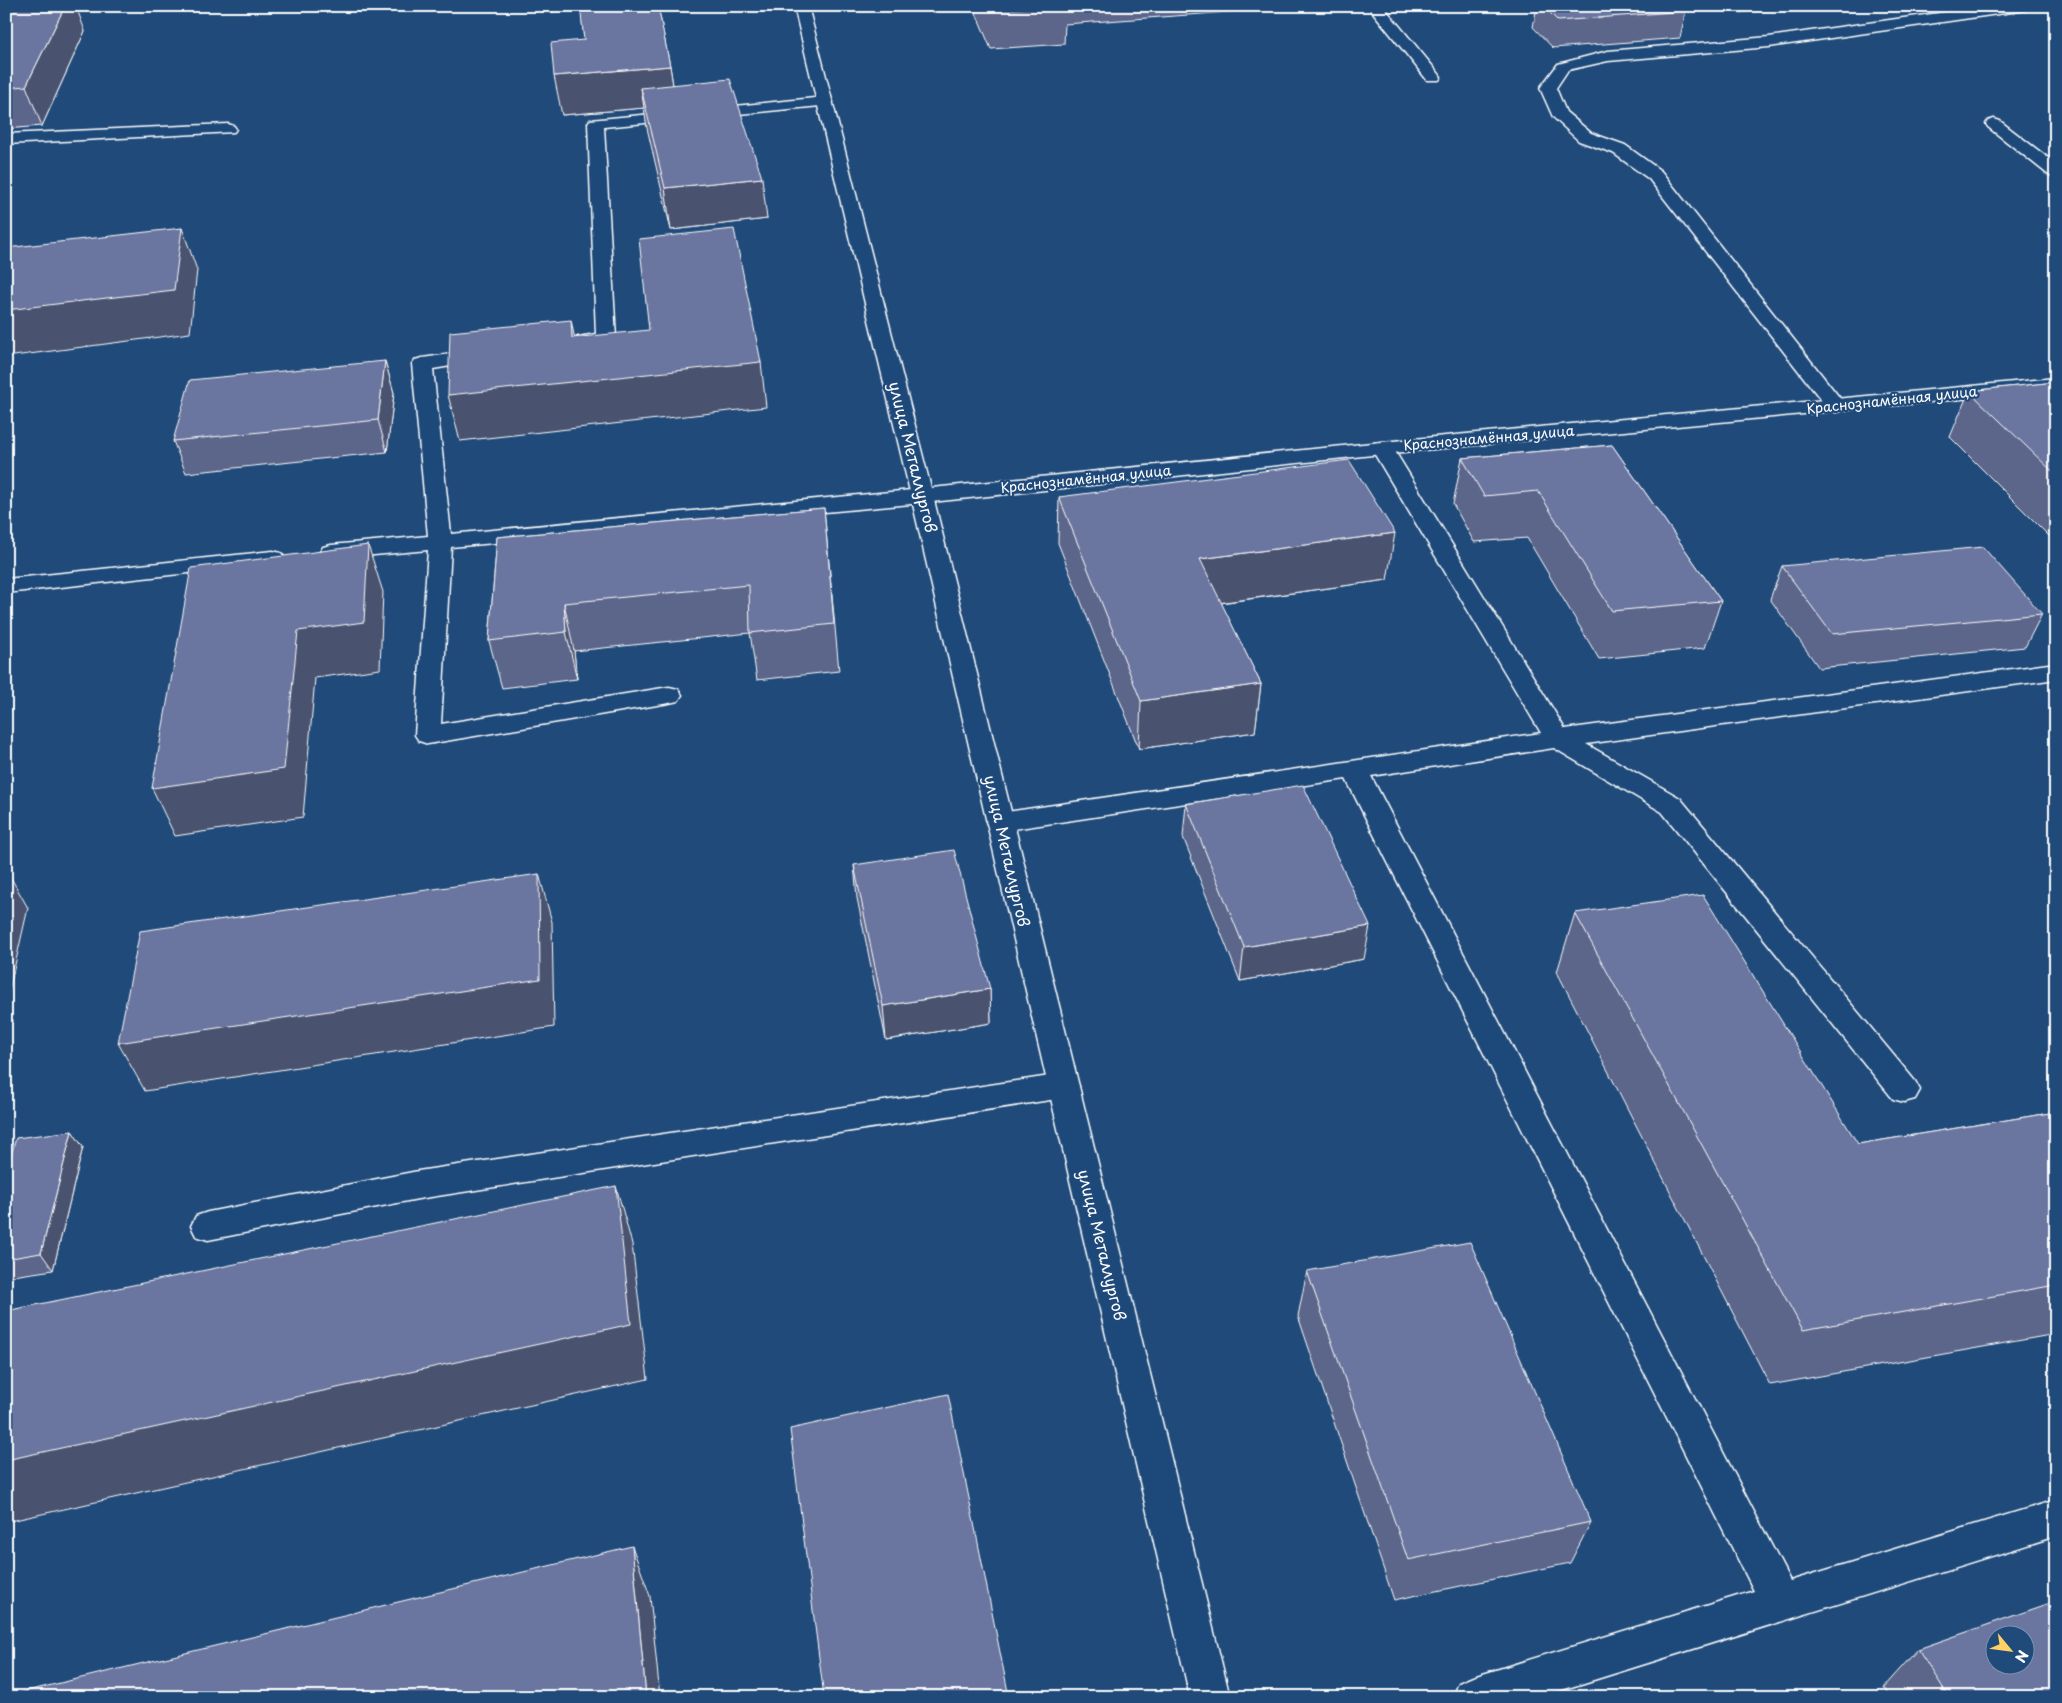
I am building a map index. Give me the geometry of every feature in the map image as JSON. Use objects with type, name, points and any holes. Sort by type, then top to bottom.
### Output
[{"type":"street","name":"улица Металлургов","points":[[801,6],[922,496],[1210,1697]]},
{"type":"street","points":[[1375,6],[1433,77]]},
{"type":"street","points":[[1836,406],[1655,175],[1620,149],[1585,136],[1559,114],[1548,88],[1563,67],[1608,56],[1769,42],[2026,6]]},
{"type":"street","points":[[558,345],[606,338],[596,123],[825,102]]},
{"type":"street","points":[[1994,124],[2056,172]]},
{"type":"street","points":[[6,139],[228,129]]},
{"type":"street","points":[[499,353],[422,364],[440,541],[428,735],[669,695]]},
{"type":"street","name":"Краснознамённая улица","points":[[6,586],[440,541],[922,496],[1382,448],[2056,384]]},
{"type":"street","points":[[1382,448],[1558,739],[1671,805],[1904,1090]]},
{"type":"street","points":[[1000,822],[1558,739],[2056,671]]},
{"type":"street","points":[[1354,769],[1780,1602]]},
{"type":"street","points":[[208,1226],[418,1186],[1063,1086]]},
{"type":"street","points":[[1473,1697],[2056,1518]]},
{"type":"building","points":[[6,6],[65,6],[26,86],[6,88]]},
{"type":"building","points":[[580,6],[658,6],[670,66],[554,76],[551,43],[584,40]]},
{"type":"building","points":[[989,6],[1059,6],[991,11]]},
{"type":"building","points":[[1543,6],[1680,6],[1686,11],[1558,21]]},
{"type":"building","points":[[730,79],[762,178],[665,188],[641,88]]},
{"type":"building","points":[[182,228],[174,290],[6,310],[6,248]]},
{"type":"building","points":[[734,229],[761,362],[448,395],[450,332],[571,320],[572,338],[649,330],[639,239]]},
{"type":"building","points":[[385,361],[378,420],[173,441],[190,380]]},
{"type":"building","points":[[2056,382],[2056,475],[1969,391]]},
{"type":"building","points":[[1612,445],[1721,601],[1612,611],[1538,491],[1484,496],[1462,458]]},
{"type":"building","points":[[1349,460],[1395,533],[1200,559],[1261,684],[1141,701],[1059,497]]},
{"type":"building","points":[[824,508],[834,624],[750,633],[749,585],[564,603],[566,632],[489,641],[497,537]]},
{"type":"building","points":[[368,545],[364,622],[298,631],[284,769],[152,788],[191,568]]},
{"type":"building","points":[[1983,547],[2042,614],[1832,634],[1782,566]]},
{"type":"building","points":[[1303,785],[1370,926],[1244,947],[1186,804]]},
{"type":"building","points":[[954,850],[990,989],[883,1006],[854,865]]},
{"type":"building","points":[[539,874],[540,979],[118,1043],[140,931]]},
{"type":"building","points":[[1703,895],[1858,1144],[2056,1112],[2056,1285],[1803,1330],[1575,913]]},
{"type":"building","points":[[72,1131],[41,1253],[6,1259],[6,1173],[16,1138]]},
{"type":"building","points":[[616,1186],[631,1324],[6,1460],[6,1311]]},
{"type":"building","points":[[1470,1242],[1591,1522],[1408,1560],[1307,1271]]},
{"type":"building","points":[[948,1394],[1009,1697],[824,1697],[790,1429]]},
{"type":"building","points":[[632,1546],[646,1697],[6,1697],[6,1696]]},
{"type":"building","points":[[2056,1601],[2056,1697],[1949,1697],[1918,1649],[1984,1626],[1984,1676],[2034,1676],[2034,1626],[1984,1626]]}]
